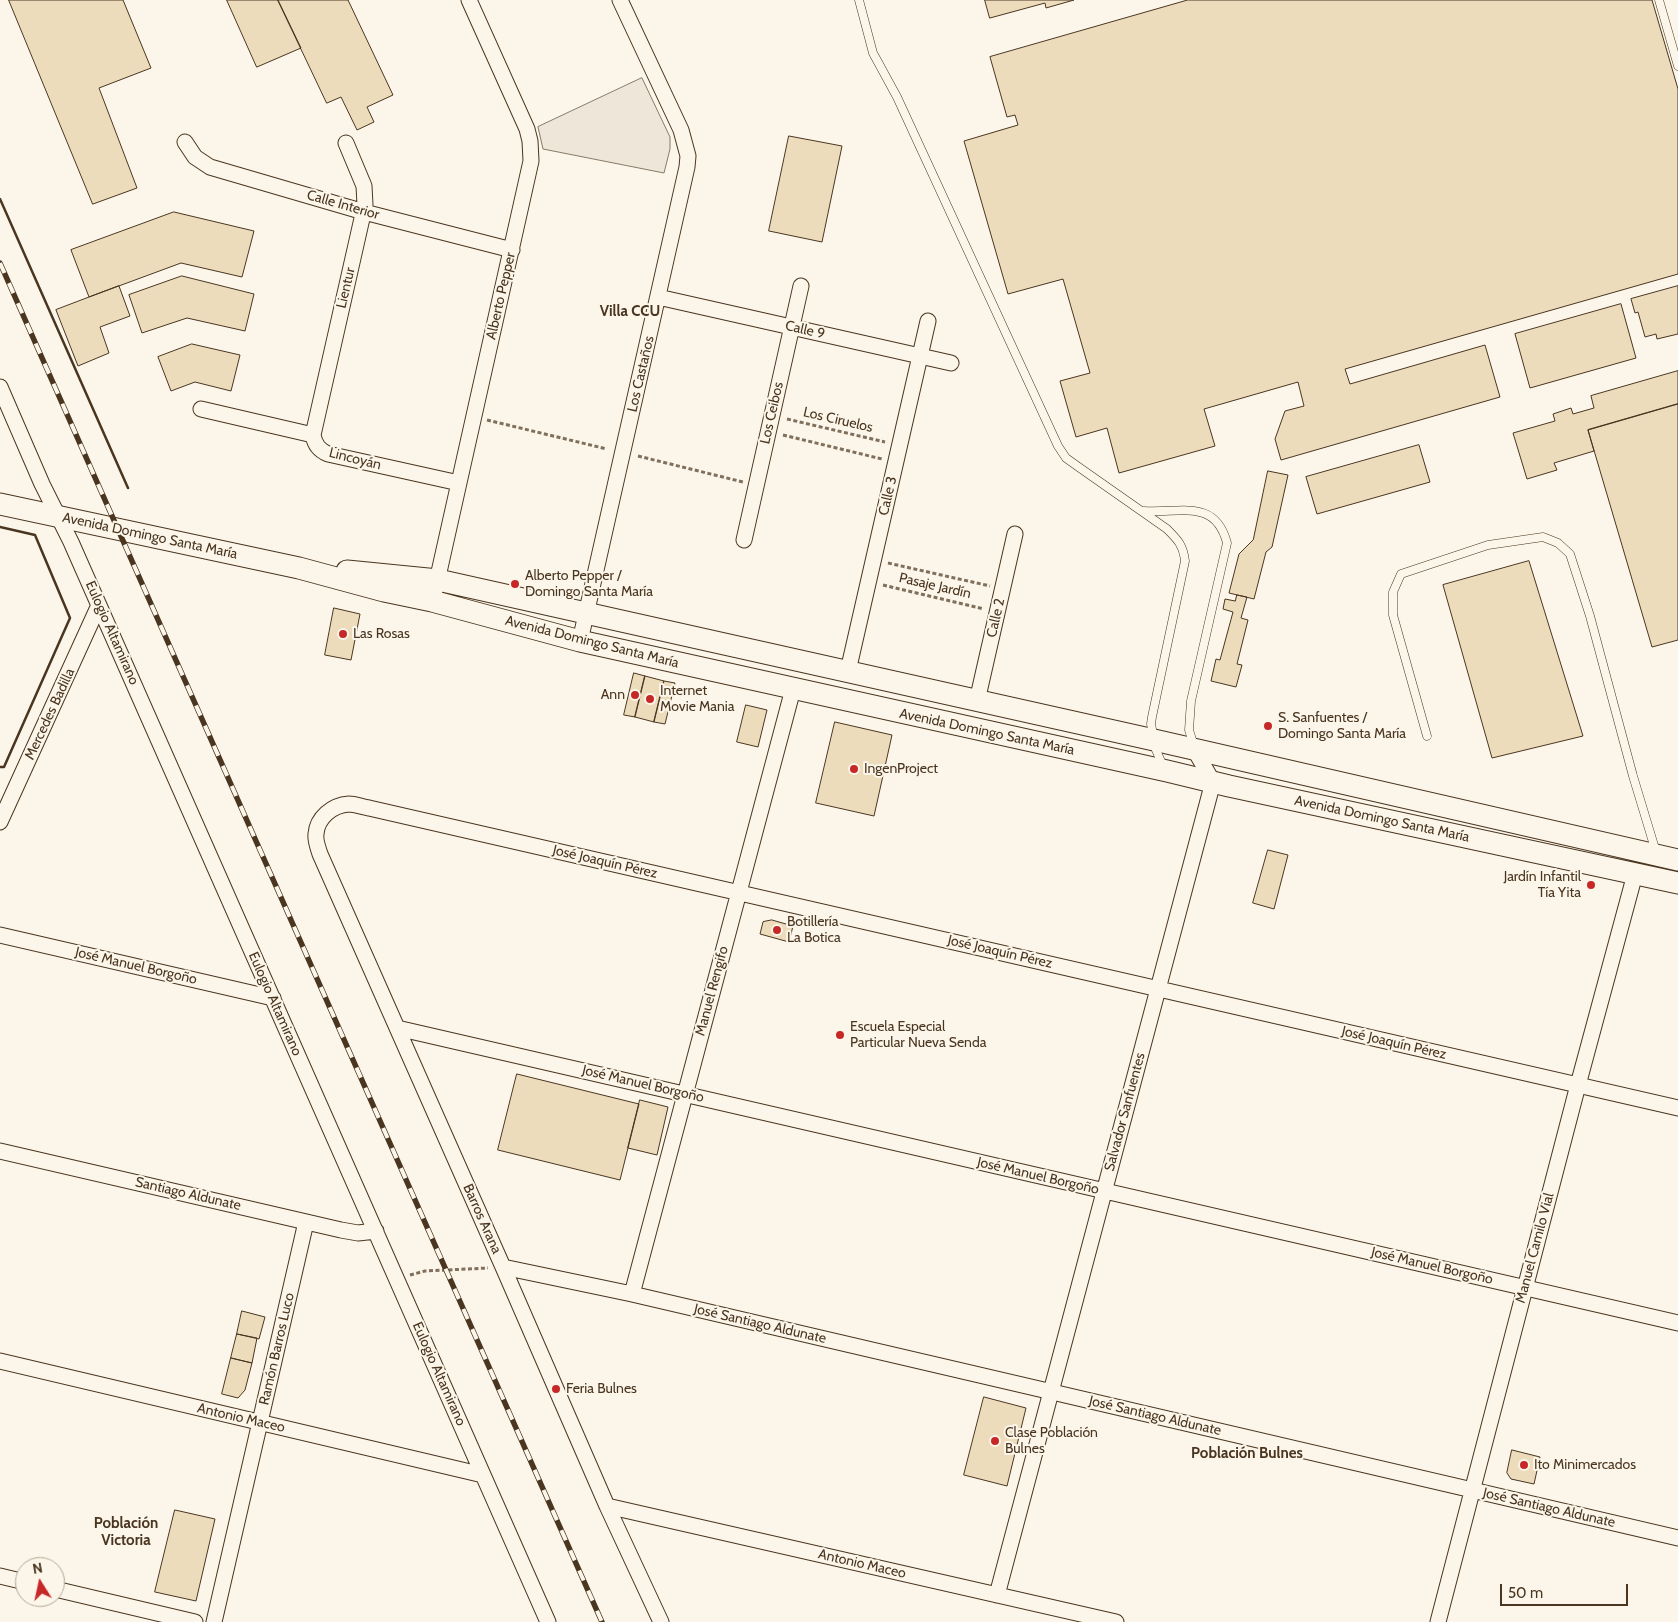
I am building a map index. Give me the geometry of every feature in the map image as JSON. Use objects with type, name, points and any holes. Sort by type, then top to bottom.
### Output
[{"type":"main road","name":"Avenida Domingo Santa María","points":[[0,504],[299,568],[580,640],[793,689],[1678,883]]},
{"type":"main road","name":"Avenida Domingo Santa María","points":[[299,568],[389,574],[438,580],[1194,749],[1678,860]]},
{"type":"main road","points":[[1635,874],[1644,864],[1657,856]]},
{"type":"street","name":"Alberto Pepper","points":[[432,601],[530,166],[530,141],[523,117],[469,0]]},
{"type":"street","name":"Los Castaños","points":[[580,640],[685,179],[688,156],[681,130],[620,0]]},
{"type":"street","name":"Calle Interior","points":[[186,142],[195,157],[210,167],[364,212],[512,250]]},
{"type":"street","name":"Lientur","points":[[313,435],[366,198],[364,186],[346,144]]},
{"type":"street","name":"Los Ceibos","points":[[744,540],[801,286]]},
{"type":"street","name":"Calle 9","points":[[658,297],[951,363]]},
{"type":"street","name":"Calle 3","points":[[848,671],[928,321]]},
{"type":"street","name":"Eulogio Altamirano","points":[[0,387],[42,484],[71,542],[548,1622]]},
{"type":"street","name":"Lincoyán","points":[[201,409],[313,435],[317,446],[328,454],[459,483]]},
{"type":"street","name":"Calle 2","points":[[977,701],[1015,534]]},
{"type":"street","name":"Mercedes Badilla","points":[[0,822],[99,606]]},
{"type":"street","name":"Manuel Rengifo","points":[[632,1294],[793,689]]},
{"type":"street","points":[[1194,749],[1213,782]]},
{"type":"street","name":"Salvador Sanfuentes","points":[[997,1595],[1213,782]]},
{"type":"street","name":"José Joaquín Pérez","points":[[323,816],[340,806],[349,804],[369,808],[1678,1108]]},
{"type":"street","name":"Barros Arana","points":[[323,816],[315,836],[320,854],[504,1267],[607,1506],[660,1622]]},
{"type":"street","name":"Manuel Camilo Vial","points":[[1438,1622],[1635,874]]},
{"type":"street","name":"José Manuel Borgoño","points":[[0,935],[273,998]]},
{"type":"street","name":"José Manuel Borgoño","points":[[397,1028],[1678,1323]]},
{"type":"street","name":"Santiago Aldunate","points":[[0,1151],[349,1232],[376,1231]]},
{"type":"street","name":"Ramón Barros Luco","points":[[214,1622],[306,1222]]},
{"type":"street","points":[[504,1267],[632,1294]]},
{"type":"street","name":"José Santiago Aldunate","points":[[632,1294],[1678,1538]]},
{"type":"street","name":"Antonio Maceo","points":[[0,1361],[483,1476]]},
{"type":"street","name":"Antonio Maceo","points":[[607,1506],[1116,1622]]},
{"type":"street","points":[[0,1576],[15,1580]]},
{"type":"street","points":[[65,1591],[195,1622]]},
{"type":"lane","points":[[858,0],[873,53],[897,97],[1058,446],[1066,458],[1167,528],[1184,550],[1185,562],[1151,724],[1161,762],[1167,771]]},
{"type":"lane","points":[[1659,0],[1678,66]]},
{"type":"lane","points":[[1144,511],[1188,509],[1199,511],[1214,519],[1224,531],[1227,543],[1191,702],[1189,730],[1194,749]]},
{"type":"lane","points":[[1427,736],[1392,615],[1393,592],[1401,574],[1488,545],[1543,537],[1558,542],[1570,554],[1590,616],[1657,856]]},
{"type":"path","name":"Los Ciruelos","points":[[772,415],[899,446]]},
{"type":"path","name":"Los Ciruelos","points":[[768,431],[895,462]]},
{"type":"path","name":"Pasaje Jardín","points":[[873,559],[1002,589]]},
{"type":"path","name":"Pasaje Jardín","points":[[868,582],[997,612]]},
{"type":"path","points":[[397,1278],[425,1271],[504,1267]]},
{"type":"shaded area","points":[[642,78],[670,137],[670,149],[664,173],[543,149],[538,127]]},
{"type":"building","points":[[9,0],[123,0],[151,68],[99,88],[137,188],[93,204]]},
{"type":"building","points":[[227,0],[278,0],[301,48],[257,67]]},
{"type":"building","points":[[278,0],[348,0],[393,95],[367,107],[374,122],[357,130],[341,97],[327,103]]},
{"type":"building","points":[[985,0],[1074,0],[1046,8],[1045,3],[990,18]]},
{"type":"building","points":[[1188,0],[1652,0],[1678,89],[1678,274],[1345,369],[1350,384],[1485,345],[1500,397],[1281,460],[1275,439],[1285,411],[1304,406],[1298,382],[1204,409],[1215,446],[1119,473],[1107,428],[1076,437],[1060,381],[1090,373],[1063,279],[1008,294],[964,141],[1018,125],[1015,115],[1007,117],[990,57]]},
{"type":"building","points":[[789,136],[842,146],[822,242],[769,231]]},
{"type":"building","points":[[174,212],[254,231],[242,277],[181,263],[89,297],[71,250]]},
{"type":"building","points":[[182,276],[254,294],[245,331],[187,318],[142,333],[129,295]]},
{"type":"building","points":[[119,286],[130,316],[100,327],[109,353],[78,366],[56,310]]},
{"type":"building","points":[[1678,286],[1678,334],[1657,339],[1656,334],[1645,337],[1638,312],[1635,313],[1631,299]]},
{"type":"building","points":[[1621,304],[1636,358],[1530,388],[1515,334]]},
{"type":"building","points":[[192,344],[240,355],[231,391],[195,382],[171,391],[158,357]]},
{"type":"building","points":[[1678,371],[1678,404],[1588,430],[1594,451],[1554,463],[1557,470],[1527,479],[1513,433],[1555,421],[1553,414],[1571,408],[1573,414],[1594,408],[1591,396]]},
{"type":"building","points":[[1678,404],[1678,640],[1652,647],[1588,430]]},
{"type":"building","points":[[1419,445],[1430,482],[1317,514],[1306,477]]},
{"type":"building","points":[[1268,471],[1288,475],[1272,547],[1266,552],[1254,599],[1229,593],[1239,554],[1253,540]]},
{"type":"building","points":[[1529,561],[1583,736],[1492,758],[1443,585]]},
{"type":"building","points":[[1237,595],[1247,597],[1241,618],[1248,620],[1237,664],[1242,665],[1236,687],[1211,681],[1216,659],[1220,660],[1233,612],[1223,609],[1225,599],[1235,601]]},
{"type":"building","name":"Las Rosas","points":[[334,608],[360,614],[351,660],[325,655]]},
{"type":"building","name":"Ann","points":[[634,673],[645,676],[635,717],[624,715]]},
{"type":"building","name":"Internet Movie Mania","points":[[645,676],[664,681],[654,722],[635,717]]},
{"type":"building","points":[[664,681],[675,683],[665,724],[654,722]]},
{"type":"building","points":[[746,705],[767,710],[758,747],[737,742]]},
{"type":"building","name":"IngenProject","points":[[835,722],[892,735],[874,816],[816,803]]},
{"type":"building","points":[[1268,850],[1288,855],[1274,909],[1253,903]]},
{"type":"building","name":"Botillería La Botica","points":[[772,920],[793,926],[789,942],[760,934],[763,922]]},
{"type":"building","points":[[517,1074],[639,1104],[620,1180],[498,1150]]},
{"type":"building","points":[[640,1100],[668,1107],[657,1155],[628,1148]]},
{"type":"building","points":[[242,1311],[265,1317],[259,1339],[237,1334]]},
{"type":"building","points":[[237,1334],[257,1338],[252,1363],[231,1358]]},
{"type":"building","points":[[231,1358],[252,1363],[245,1390],[238,1398],[222,1394]]},
{"type":"building","name":"Clase Población Bulnes","points":[[984,1397],[1026,1408],[1007,1486],[964,1475]]},
{"type":"building","name":"Ito Minimercados","points":[[1512,1450],[1540,1457],[1534,1484],[1511,1479],[1507,1473]]},
{"type":"building","points":[[175,1510],[215,1519],[196,1601],[155,1592]]},
{"type":"railway","points":[[0,263],[602,1622]]},
{"type":"wall","points":[[0,199],[128,488]]},
{"type":"wall","points":[[0,527],[35,535],[70,618],[4,767],[0,767]]},
{"type":"place","name":"Alberto Pepper / Domingo Santa María","points":[[515,584]]},
{"type":"place","name":"Las Rosas","points":[[343,634]]},
{"type":"place","name":"Ann","points":[[635,695]]},
{"type":"place","name":"Internet Movie Mania","points":[[650,699]]},
{"type":"place","name":"S. Sanfuentes / Domingo Santa María","points":[[1268,726]]},
{"type":"place","name":"IngenProject","points":[[854,769]]},
{"type":"place","name":"Jardín Infantil Tía Yita","points":[[1591,885]]},
{"type":"place","name":"Botillería La Botica","points":[[777,930]]},
{"type":"place","name":"Escuela Especial Particular Nueva Senda","points":[[840,1035]]},
{"type":"place","name":"Feria Bulnes","points":[[556,1389]]},
{"type":"place","name":"Clase Población Bulnes","points":[[995,1441]]},
{"type":"place","name":"Ito Minimercados","points":[[1524,1465]]},
{"type":"district","name":"Villa CCU","points":[[630,312]]},
{"type":"district","name":"Población Bulnes","points":[[1247,1454]]},
{"type":"district","name":"Población Victoria","points":[[126,1532]]}]
